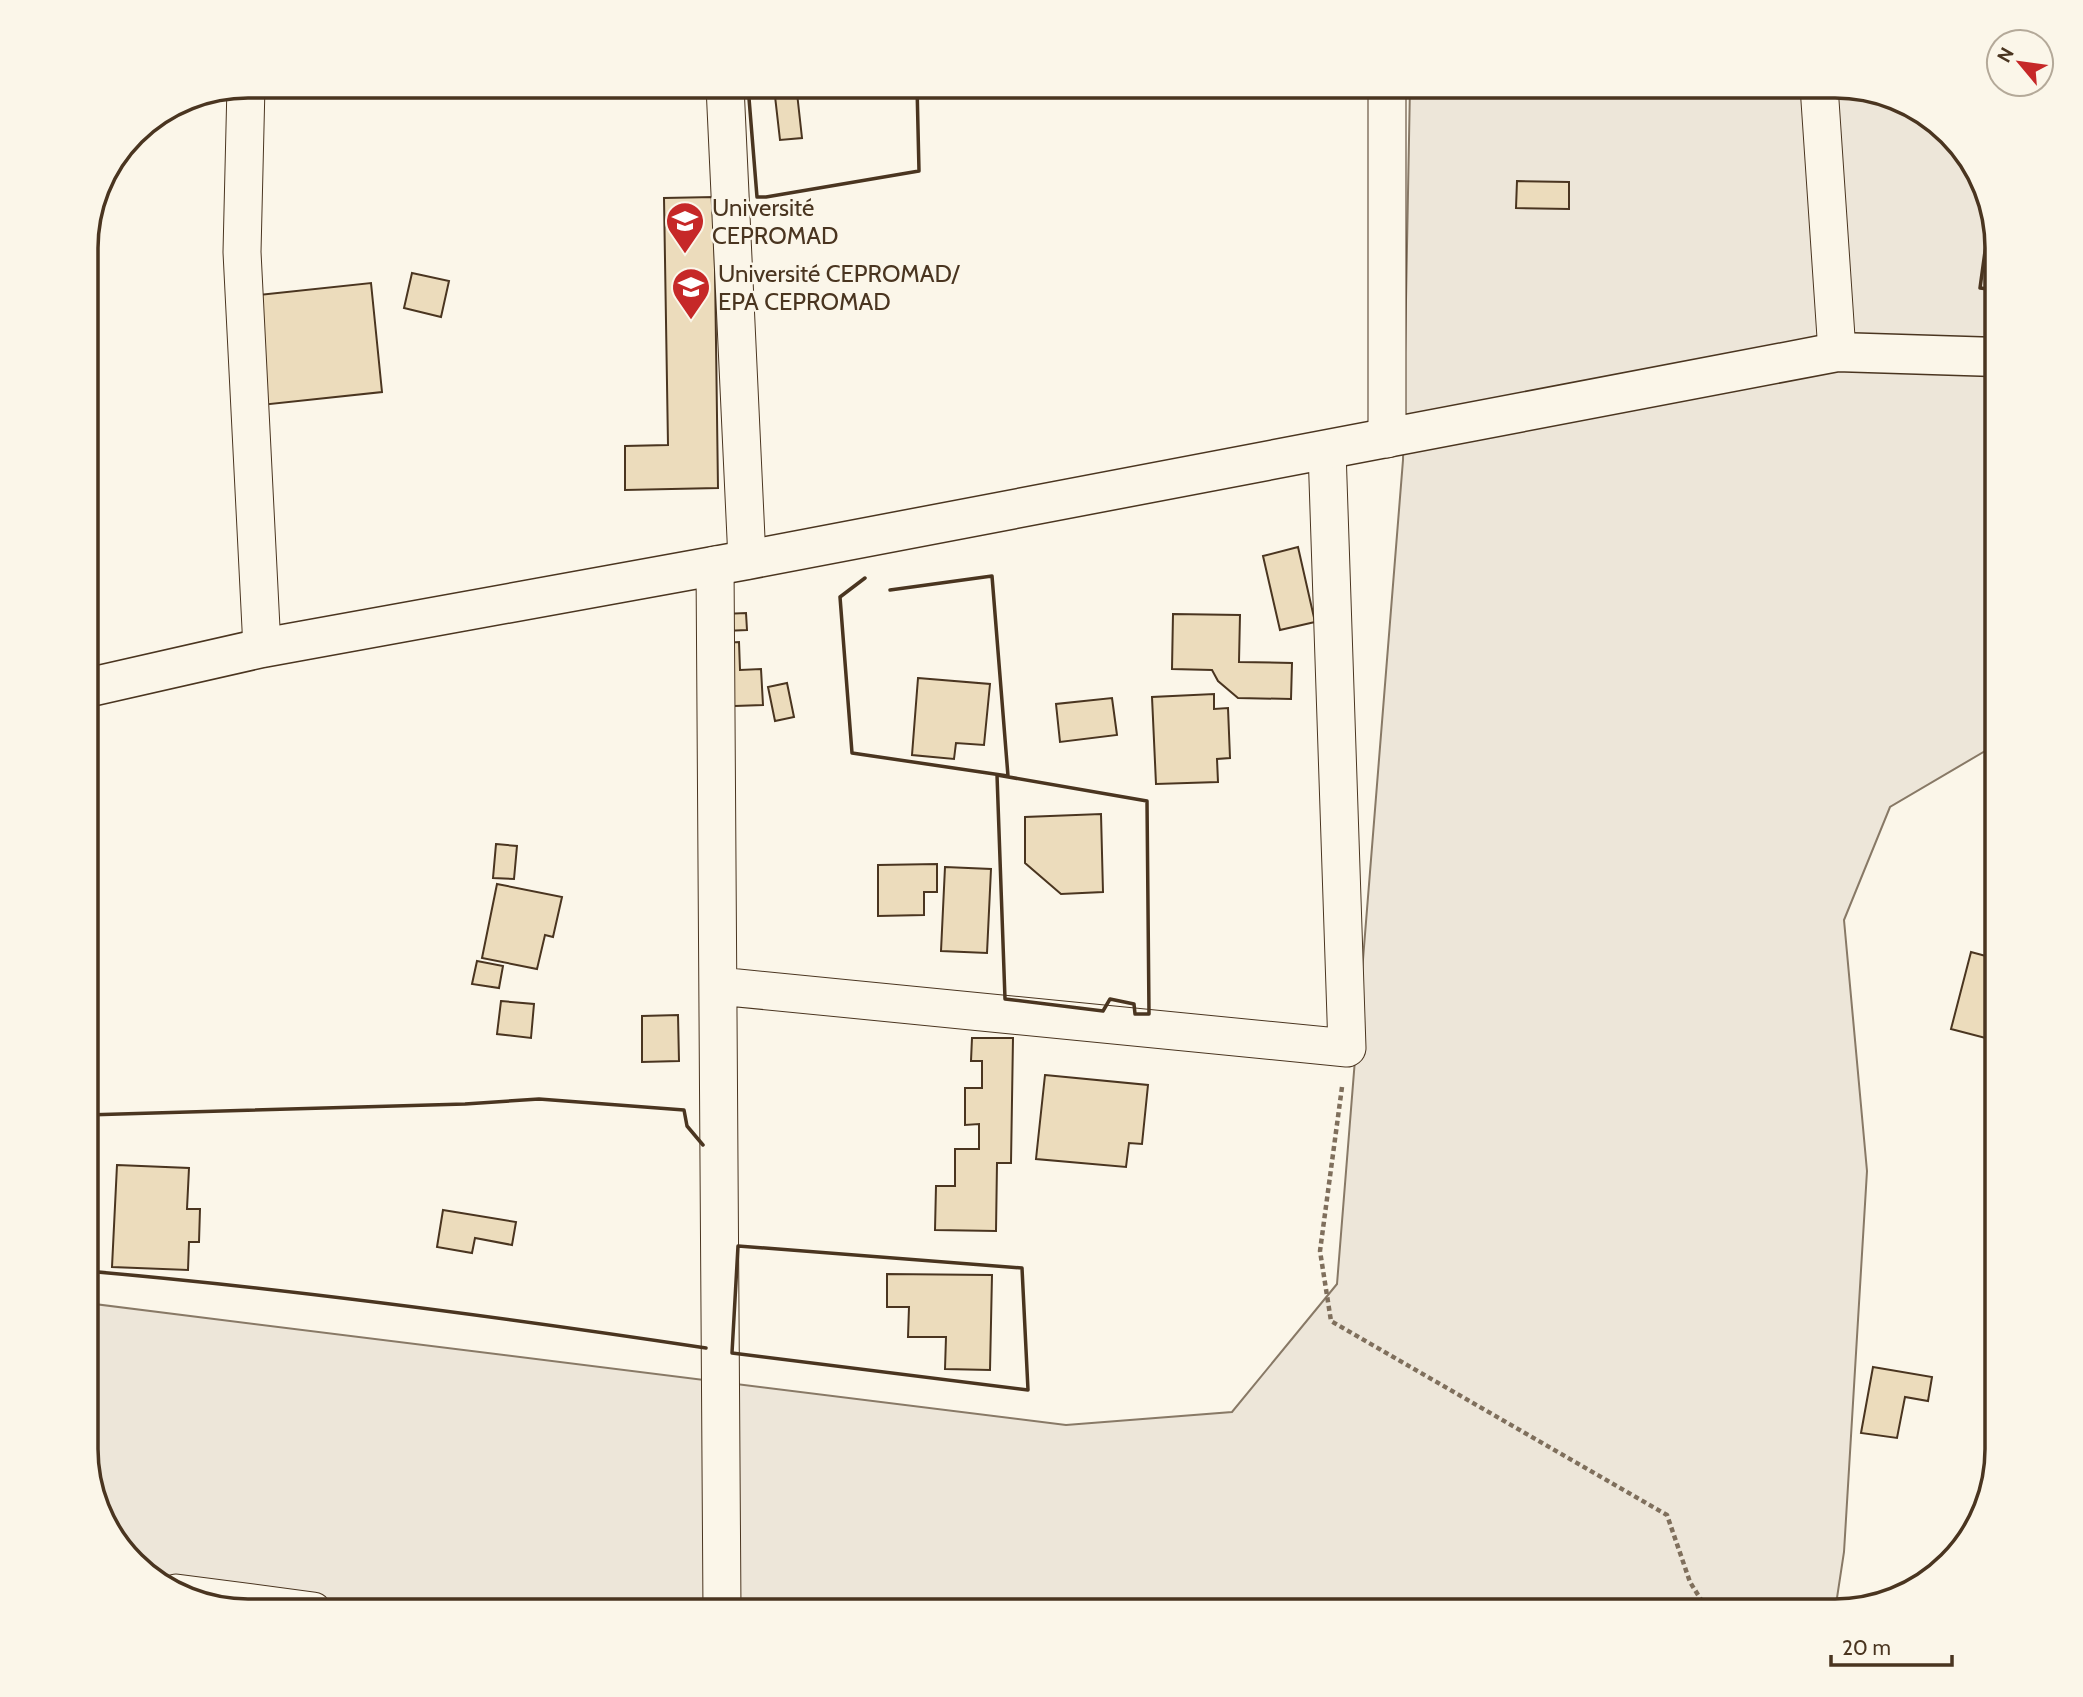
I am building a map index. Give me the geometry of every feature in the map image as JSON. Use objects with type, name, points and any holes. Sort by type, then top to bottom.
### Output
[{"type":"street","points":[[246,98],[242,252],[262,648]]},
{"type":"street","points":[[722,1599],[718,986],[731,563],[725,98]]},
{"type":"street","points":[[1387,98],[1387,439]]},
{"type":"street","points":[[1820,98],[1837,352]]},
{"type":"street","points":[[98,685],[262,648],[731,563],[1837,352],[1985,357]]},
{"type":"street","points":[[718,986],[1347,1048],[1327,450]]},
{"type":"path","points":[[1347,1048],[1320,1251],[1331,1321],[1667,1514],[1690,1581],[1701,1599]]},
{"type":"shaded area","points":[[1410,98],[1854,99],[1892,109],[1934,135],[1954,157],[1974,191],[1984,229],[1985,248],[1985,751],[1890,807],[1844,920],[1867,1171],[1844,1552],[1837,1599],[248,1599],[229,1598],[191,1588],[149,1562],[129,1540],[113,1515],[106,1497],[98,1459],[98,1304],[1066,1425],[1232,1412],[1337,1284],[1403,460]]},
{"type":"building","points":[[775,98],[798,98],[802,138],[780,140]]},
{"type":"building","points":[[1517,181],[1569,182],[1569,209],[1516,208]]},
{"type":"building","name":"Université CEPROMAD/ EPA CEPROMAD","points":[[714,197],[718,488],[625,490],[625,446],[668,445],[664,198]]},
{"type":"building","points":[[412,273],[449,281],[441,317],[404,308]]},
{"type":"building","points":[[371,283],[382,392],[261,405],[250,296]]},
{"type":"building","points":[[1298,547],[1315,622],[1280,630],[1263,556]]},
{"type":"building","points":[[746,613],[747,630],[724,631],[723,614]]},
{"type":"building","points":[[1173,614],[1240,615],[1239,662],[1292,663],[1291,699],[1238,698],[1218,681],[1212,670],[1172,669]]},
{"type":"building","points":[[739,642],[740,670],[761,669],[763,705],[706,707],[703,644]]},
{"type":"building","points":[[918,678],[990,684],[984,745],[956,743],[954,759],[912,755]]},
{"type":"building","points":[[787,683],[794,717],[775,721],[768,687]]},
{"type":"building","points":[[1214,694],[1214,709],[1228,708],[1230,758],[1217,759],[1218,782],[1156,784],[1152,697]]},
{"type":"building","points":[[1112,698],[1117,735],[1060,742],[1056,704]]},
{"type":"building","points":[[1101,814],[1103,892],[1061,894],[1025,863],[1025,817]]},
{"type":"building","points":[[496,844],[517,846],[514,879],[493,878]]},
{"type":"building","points":[[937,864],[937,892],[924,892],[924,915],[878,916],[878,865]]},
{"type":"building","points":[[945,867],[991,869],[987,953],[941,951]]},
{"type":"building","points":[[497,884],[562,897],[553,937],[545,935],[537,969],[482,958]]},
{"type":"building","points":[[1971,952],[1985,956],[1985,1038],[1951,1029]]},
{"type":"building","points":[[477,961],[503,966],[499,988],[472,984]]},
{"type":"building","points":[[501,1001],[534,1004],[531,1038],[497,1034]]},
{"type":"building","points":[[678,1015],[679,1061],[642,1062],[642,1016]]},
{"type":"building","points":[[972,1038],[1013,1038],[1011,1163],[997,1163],[996,1231],[935,1230],[936,1186],[955,1186],[955,1149],[979,1149],[979,1124],[965,1125],[965,1088],[982,1088],[982,1061],[971,1061]]},
{"type":"building","points":[[1045,1075],[1148,1085],[1142,1144],[1129,1143],[1126,1167],[1036,1159]]},
{"type":"building","points":[[117,1165],[189,1168],[187,1209],[200,1209],[199,1242],[189,1242],[188,1270],[112,1267]]},
{"type":"building","points":[[443,1210],[516,1222],[512,1245],[475,1238],[472,1253],[437,1247]]},
{"type":"building","points":[[887,1274],[992,1275],[990,1370],[945,1369],[946,1337],[908,1337],[909,1307],[887,1307]]},
{"type":"building","points":[[1873,1367],[1932,1377],[1928,1401],[1905,1397],[1897,1438],[1861,1433]]},
{"type":"wall","points":[[749,98],[757,197],[919,171],[917,98]]},
{"type":"wall","points":[[1985,252],[1980,288],[1985,289]]},
{"type":"wall","points":[[865,578],[840,597],[852,753],[1008,776],[992,576],[890,590]]},
{"type":"wall","points":[[997,775],[1147,801],[1149,1014],[1135,1014],[1134,1004],[1110,999],[1103,1011],[1005,999],[997,775]]},
{"type":"wall","points":[[98,1115],[465,1104],[539,1099],[684,1110],[687,1126],[703,1145]]},
{"type":"wall","points":[[738,1246],[1022,1268],[1028,1390],[732,1353],[738,1246]]},
{"type":"wall","points":[[98,1272],[397,1305],[706,1348]]},
{"type":"place","name":"Université CEPROMAD","points":[[685,255]]},
{"type":"place","name":"Université CEPROMAD/ EPA CEPROMAD","points":[[691,321]]}]
